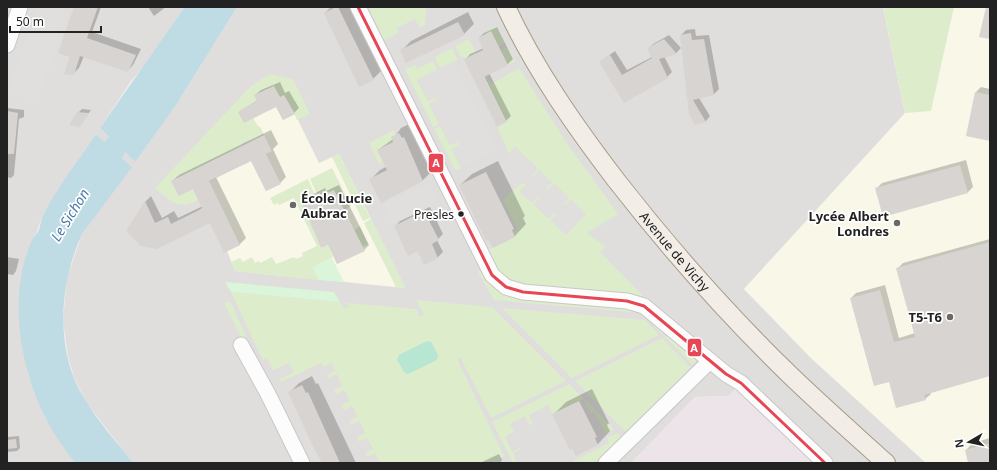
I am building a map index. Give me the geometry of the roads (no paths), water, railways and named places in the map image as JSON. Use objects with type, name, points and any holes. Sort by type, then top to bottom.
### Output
[{"type":"main road","name":"Avenue de Vichy","points":[[506,7],[547,83],[587,142],[641,212],[717,300],[790,375],[886,463]]},
{"type":"street","points":[[7,45],[20,7]]},
{"type":"street","points":[[358,7],[492,275],[506,287],[523,292],[627,301],[644,306],[710,361],[741,383],[825,463]]},
{"type":"street","points":[[241,345],[268,394],[302,463]]},
{"type":"street","points":[[606,463],[710,361]]},
{"type":"water","points":[[185,7],[237,7],[176,105],[135,162],[100,128]]},
{"type":"water","points":[[96,134],[132,167],[82,234],[69,272],[65,292],[63,313],[64,333],[72,373],[80,391],[98,419],[133,463],[75,463],[58,440],[35,395],[23,351],[20,328],[20,283],[32,240],[39,230],[43,215],[50,203]]},
{"type":"waterway","name":"Le Sichon","points":[[97,174],[134,120]]},
{"type":"place","name":"École Lucie Aubrac","points":[[293,205]]},
{"type":"place","name":"Presles","points":[[461,214]]},
{"type":"place","name":"Lycée Albert Londres","points":[[897,223]]},
{"type":"place","name":"T5-T6","points":[[950,317]]}]
